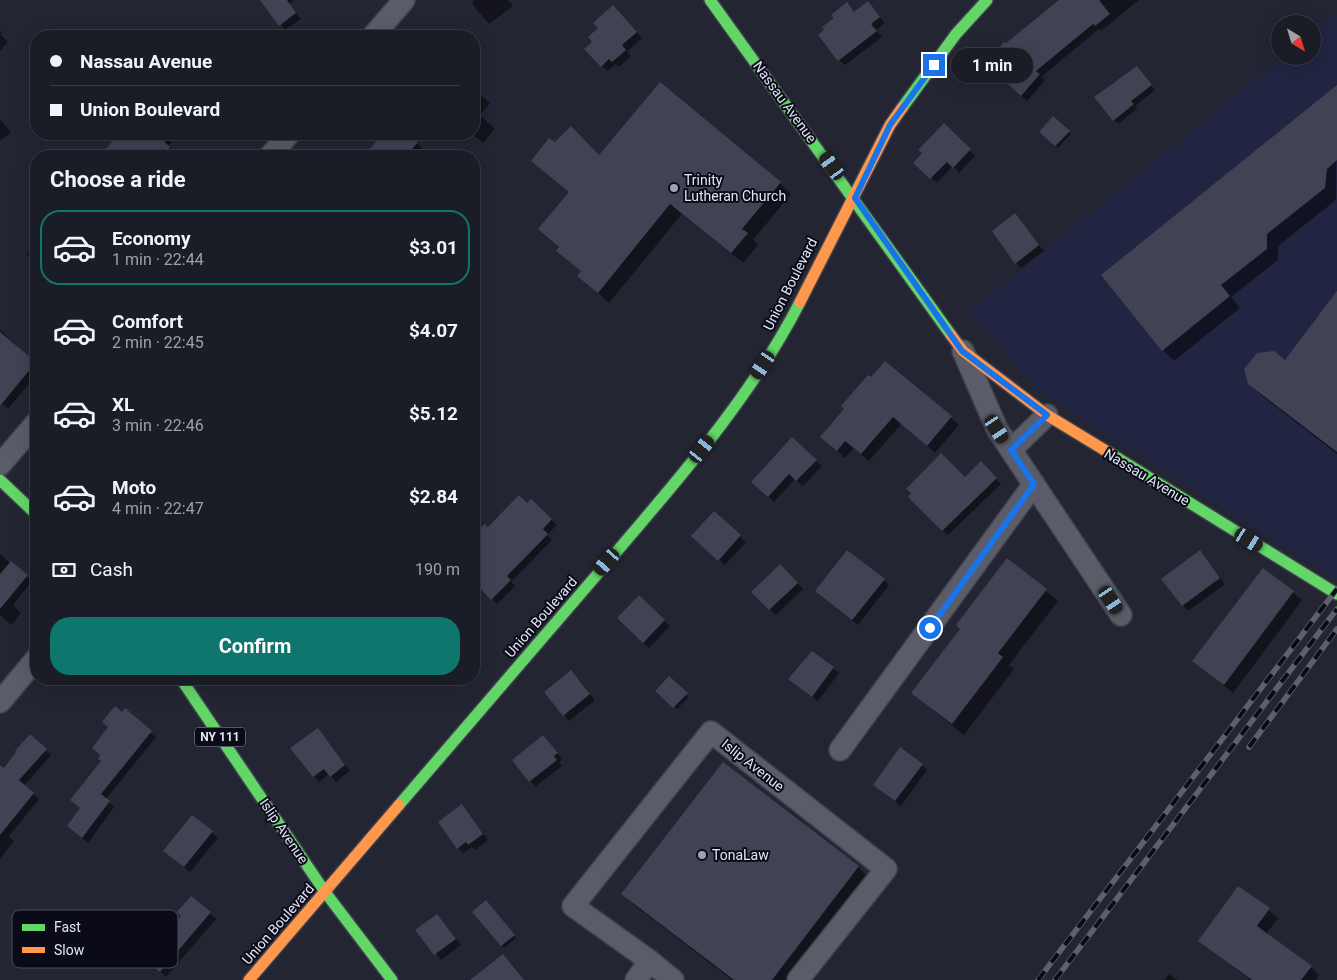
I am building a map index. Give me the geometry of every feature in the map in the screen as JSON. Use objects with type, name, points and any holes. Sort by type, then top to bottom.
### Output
[{"type":"main road","name":"Nassau Avenue","points":[[710,0],[855,198],[962,351],[1047,415],[1337,594]]},
{"type":"main road","name":"Union Boulevard","points":[[250,980],[652,511],[732,413],[790,322],[831,239],[855,198],[890,125],[956,34],[987,0]]},
{"type":"main road","points":[[0,480],[30,508]]},
{"type":"main road","name":"Islip Avenue","points":[[185,685],[325,892],[392,980]]},
{"type":"street","points":[[378,30],[404,0]]},
{"type":"street","points":[[275,150],[284,140]]},
{"type":"street","name":"Nassau Avenue","points":[[962,351],[997,429],[1121,615]]},
{"type":"street","points":[[1011,450],[1047,415]]},
{"type":"street","points":[[0,465],[30,430]]},
{"type":"street","points":[[840,750],[1034,484]]},
{"type":"street","points":[[0,702],[30,665]]},
{"type":"street","name":"Islip Avenue","points":[[650,961],[573,906],[711,732],[886,869],[798,980]]},
{"type":"street","points":[[636,980],[650,961],[672,980]]},
{"type":"shaded area","points":[[1337,14],[1337,580],[1040,392],[969,312],[1273,65],[1321,65],[1321,27]]},
{"type":"building","points":[[260,0],[287,0],[296,13],[279,26]]},
{"type":"building","points":[[1059,0],[1099,0],[1110,14],[1095,26],[1093,24],[1036,71],[1040,74],[1021,96],[985,64],[1004,42],[1006,43]]},
{"type":"building","points":[[868,1],[880,17],[871,24],[877,31],[838,61],[818,35],[824,30],[822,27],[834,18],[831,15],[847,2],[854,12]]},
{"type":"building","points":[[613,5],[637,32],[622,45],[626,50],[612,62],[609,59],[601,67],[584,49],[592,42],[588,37],[598,28],[593,23]]},
{"type":"building","points":[[1137,66],[1152,85],[1131,101],[1134,104],[1113,121],[1094,97]]},
{"type":"building","name":"Trinity Lutheran Church","points":[[660,82],[781,182],[742,229],[748,233],[731,253],[670,204],[598,293],[577,276],[581,271],[556,251],[559,247],[538,229],[569,192],[531,161],[549,138],[555,142],[571,126],[599,155]]},
{"type":"building","points":[[1337,85],[1337,160],[1327,169],[1325,188],[1267,234],[1267,249],[1221,285],[1230,296],[1162,351],[1101,275]]},
{"type":"building","points":[[1053,116],[1070,131],[1055,146],[1039,132]]},
{"type":"building","points":[[944,123],[971,149],[953,168],[947,162],[930,179],[913,163],[922,153],[918,150]]},
{"type":"building","points":[[114,140],[162,140],[170,147],[167,150],[104,150]]},
{"type":"building","points":[[378,140],[416,140],[418,142],[411,150],[368,150]]},
{"type":"building","points":[[1015,213],[1039,245],[1015,264],[992,231]]},
{"type":"building","points":[[1337,291],[1337,452],[1248,384],[1244,369],[1257,353],[1274,351],[1285,360]]},
{"type":"building","points":[[0,332],[30,357],[30,369],[0,406]]},
{"type":"building","points":[[885,361],[952,416],[927,446],[893,417],[861,454],[845,441],[837,451],[820,437],[844,409],[841,406],[868,375],[871,377]]},
{"type":"building","points":[[792,437],[817,460],[796,481],[789,474],[768,497],[751,482]]},
{"type":"building","points":[[941,453],[965,477],[981,461],[997,478],[942,531],[908,497],[911,493],[906,489]]},
{"type":"building","points":[[519,495],[527,503],[531,499],[552,519],[543,529],[548,534],[507,576],[511,580],[491,600],[480,588],[480,528],[485,524],[488,527]]},
{"type":"building","points":[[714,511],[741,535],[718,561],[691,536]]},
{"type":"building","points":[[847,550],[885,579],[852,620],[815,591]]},
{"type":"building","points":[[1200,550],[1220,578],[1182,606],[1161,579]]},
{"type":"building","points":[[1007,558],[1047,589],[998,653],[1003,657],[952,724],[911,693],[960,629],[956,625]]},
{"type":"building","points":[[11,561],[28,575],[0,609],[0,574]]},
{"type":"building","points":[[780,564],[798,583],[769,610],[751,592]]},
{"type":"building","points":[[1263,568],[1294,591],[1224,685],[1192,661]]},
{"type":"building","points":[[639,595],[665,620],[643,643],[617,618]]},
{"type":"building","points":[[812,651],[834,667],[812,697],[788,679]]},
{"type":"building","points":[[571,670],[590,694],[563,716],[544,692]]},
{"type":"building","points":[[669,676],[688,693],[673,708],[655,691]]},
{"type":"building","points":[[115,706],[122,712],[125,708],[152,731],[101,794],[110,801],[82,838],[67,826],[80,808],[70,800],[101,761],[98,759],[100,755],[92,748],[108,727],[102,722]]},
{"type":"building","points":[[318,728],[345,765],[330,777],[324,769],[313,777],[290,748]]},
{"type":"building","points":[[30,734],[47,749],[19,780],[34,793],[0,835],[0,765],[4,768],[15,751]]},
{"type":"building","points":[[543,735],[558,753],[554,756],[557,760],[529,782],[512,760]]},
{"type":"building","points":[[900,747],[923,764],[895,801],[873,785]]},
{"type":"building","points":[[723,762],[859,866],[772,980],[734,980],[621,894]]},
{"type":"building","points":[[462,804],[483,834],[468,845],[466,842],[457,849],[438,822]]},
{"type":"building","points":[[192,815],[213,831],[184,867],[163,851]]},
{"type":"building","points":[[1238,886],[1270,908],[1257,926],[1312,966],[1301,980],[1252,980],[1198,941]]},
{"type":"building","points":[[191,896],[211,912],[178,951],[178,920],[181,916],[178,911]]},
{"type":"building","points":[[486,900],[515,935],[501,946],[472,912]]},
{"type":"building","points":[[437,914],[456,939],[434,955],[415,930]]},
{"type":"building","points":[[503,954],[524,980],[470,980]]},
{"type":"building","points":[[155,968],[163,968],[160,972]]},
{"type":"railway","points":[[1038,980],[1337,589]]},
{"type":"railway","points":[[1055,980],[1337,609]]},
{"type":"railway","points":[[1249,747],[1337,629]]},
{"type":"traffic: fast","points":[[710,0],[951,335]]},
{"type":"traffic: fast","points":[[902,108],[956,34],[987,0]]},
{"type":"traffic: fast","points":[[399,805],[613,556],[714,434],[760,370],[800,302]]},
{"type":"traffic: fast","points":[[1111,454],[1337,594]]},
{"type":"traffic: fast","points":[[0,480],[30,508]]},
{"type":"traffic: fast","points":[[185,685],[325,892],[392,980]]},
{"type":"traffic: slow","points":[[800,302],[890,125],[902,108]]},
{"type":"traffic: slow","points":[[951,335],[963,351],[1047,415],[1111,454]]},
{"type":"traffic: slow","points":[[249,980],[399,805]]},
{"type":"place","name":"Trinity Lutheran Church","points":[[674,188]]},
{"type":"place","name":"TonaLaw","points":[[702,855]]},
{"type":"route","points":[[930,628],[1034,484],[1011,450],[1047,415],[962,351],[855,198],[890,125],[934,65]]}]
